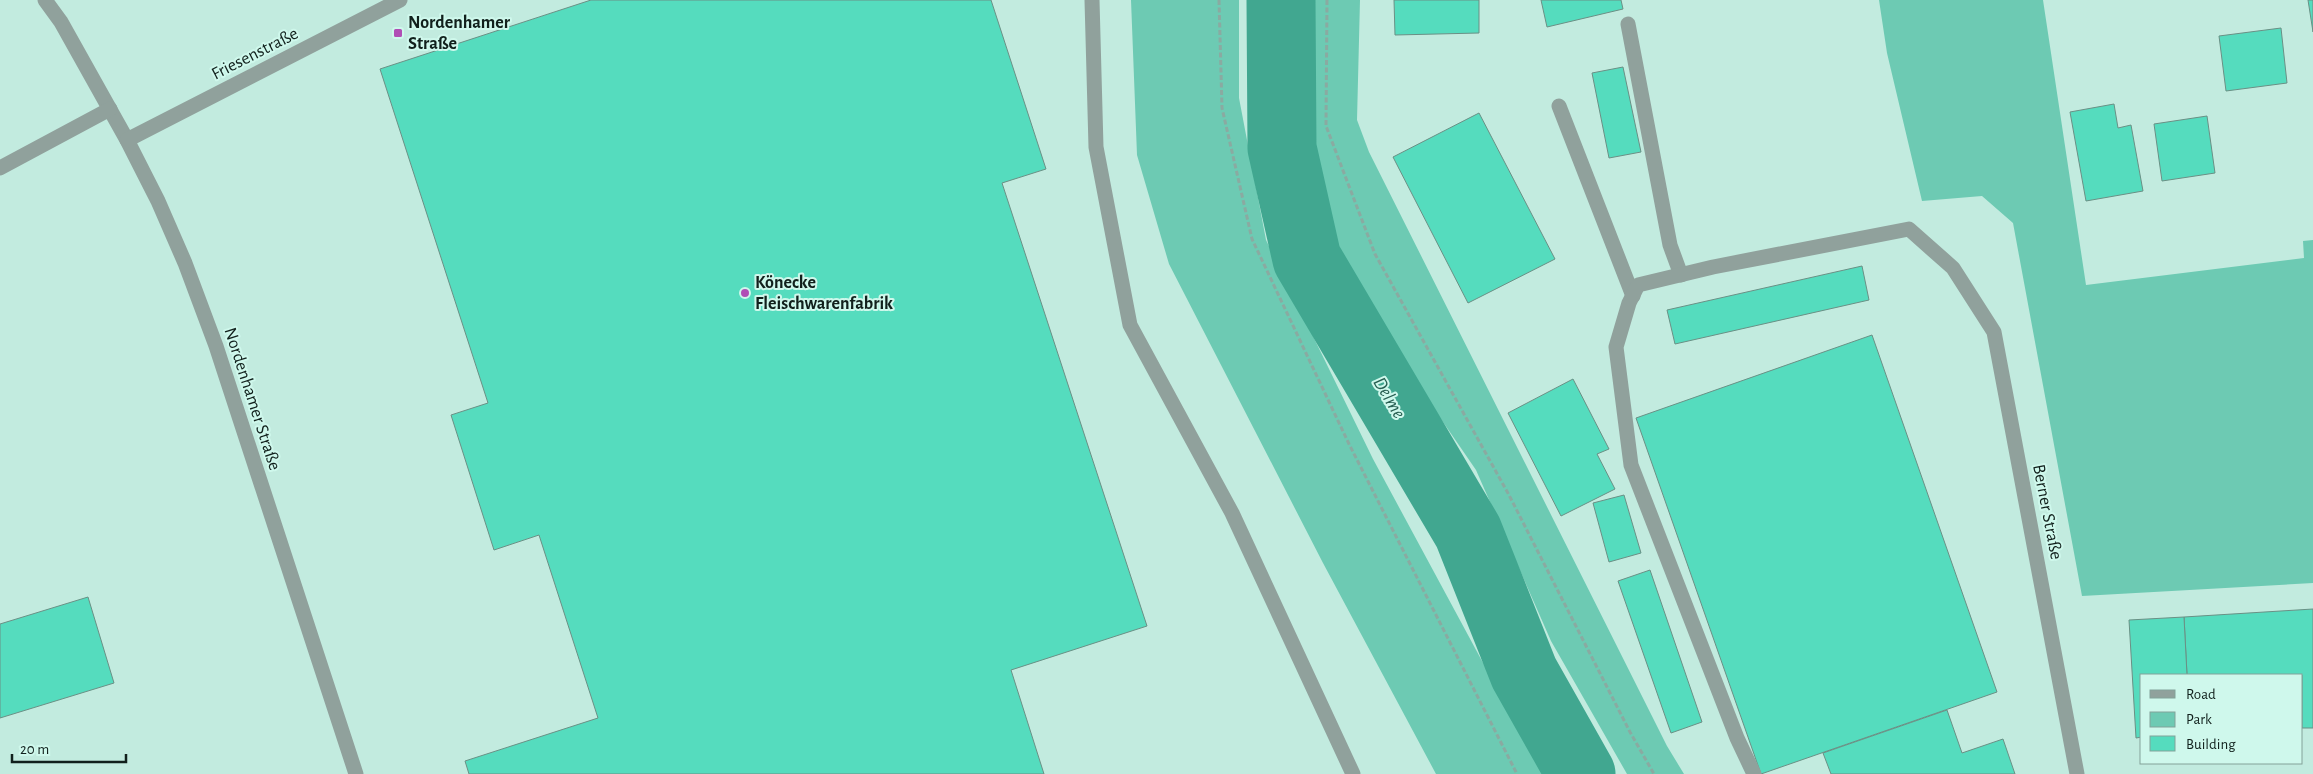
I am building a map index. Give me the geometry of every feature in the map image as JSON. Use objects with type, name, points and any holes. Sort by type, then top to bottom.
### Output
[{"type":"street","name":"Nordenhamer Straße","points":[[45,0],[61,22],[127,140],[158,200],[185,263],[216,346],[356,774]]},
{"type":"street","name":"Friesenstraße","points":[[127,140],[400,0]]},
{"type":"street","points":[[1092,0],[1096,147],[1130,325],[1232,513],[1353,774]]},
{"type":"street","points":[[1628,24],[1670,245],[1681,275],[1638,286],[1616,347],[1631,465],[1737,738],[1754,774]]},
{"type":"street","points":[[1559,106],[1633,296]]},
{"type":"street","points":[[0,168],[110,109]]},
{"type":"street","name":"Berner Straße","points":[[1681,275],[1909,229],[1953,268],[1994,332],[2077,774]]},
{"type":"path","points":[[1219,0],[1222,108],[1252,239],[1349,444],[1517,774]]},
{"type":"path","points":[[1327,0],[1326,126],[1375,254],[1509,495],[1630,732],[1654,774]]},
{"type":"green space","points":[[1131,0],[1239,0],[1239,98],[1266,240],[1373,459],[1543,774],[1436,774],[1323,563],[1169,264],[1137,155]]},
{"type":"green space","points":[[1307,0],[1360,0],[1357,120],[1369,152],[1667,746],[1684,774],[1627,774],[1551,641],[1476,470],[1333,262],[1305,138]]},
{"type":"green space","points":[[1879,0],[2043,0],[2086,285],[2304,258],[2303,241],[2313,240],[2313,583],[2082,596],[2013,223],[1982,196],[1922,201],[1887,53]]},
{"type":"building","name":"Könecke Fleischwarenfabrik","points":[[591,0],[991,0],[1046,169],[1002,183],[1147,626],[1011,670],[1044,774],[469,774],[465,761],[598,718],[539,535],[494,550],[451,415],[488,403],[380,69]]},
{"type":"building","points":[[1394,0],[1479,0],[1479,33],[1395,35]]},
{"type":"building","points":[[1541,0],[1621,0],[1623,9],[1547,27]]},
{"type":"building","points":[[2308,0],[2313,0],[2313,32]]},
{"type":"building","points":[[2281,28],[2287,83],[2226,91],[2219,36]]},
{"type":"building","points":[[1623,67],[1641,152],[1609,158],[1592,73]]},
{"type":"building","points":[[2114,104],[2118,128],[2131,125],[2143,191],[2086,201],[2070,112]]},
{"type":"building","points":[[1479,113],[1555,259],[1468,303],[1393,157]]},
{"type":"building","points":[[2207,116],[2215,173],[2162,181],[2154,124]]},
{"type":"building","points":[[1862,266],[1869,300],[1675,344],[1667,310]]},
{"type":"building","points":[[1872,335],[1997,692],[1761,774],[1636,418]]},
{"type":"building","points":[[1573,379],[1609,449],[1597,454],[1615,489],[1561,516],[1508,413]]},
{"type":"building","points":[[1624,495],[1641,553],[1609,562],[1593,503]]},
{"type":"building","points":[[1650,570],[1702,722],[1671,733],[1618,581]]},
{"type":"building","points":[[88,597],[114,683],[0,718],[0,624]]},
{"type":"building","points":[[2313,609],[2313,728],[2303,728],[2303,674],[2187,674],[2184,617]]},
{"type":"building","points":[[2184,617],[2187,674],[2140,674],[2140,737],[2136,738],[2129,620]]},
{"type":"building","points":[[1947,710],[1962,753],[2003,739],[2015,774],[1831,774],[1823,753]]},
{"type":"waterway","name":"Delme","points":[[1281,0],[1282,148],[1307,259],[1468,532],[1524,673],[1581,774]]},
{"type":"place","name":"Nordenhamer Straße","points":[[398,33]]},
{"type":"place","name":"Könecke Fleischwarenfabrik","points":[[745,293]]}]
